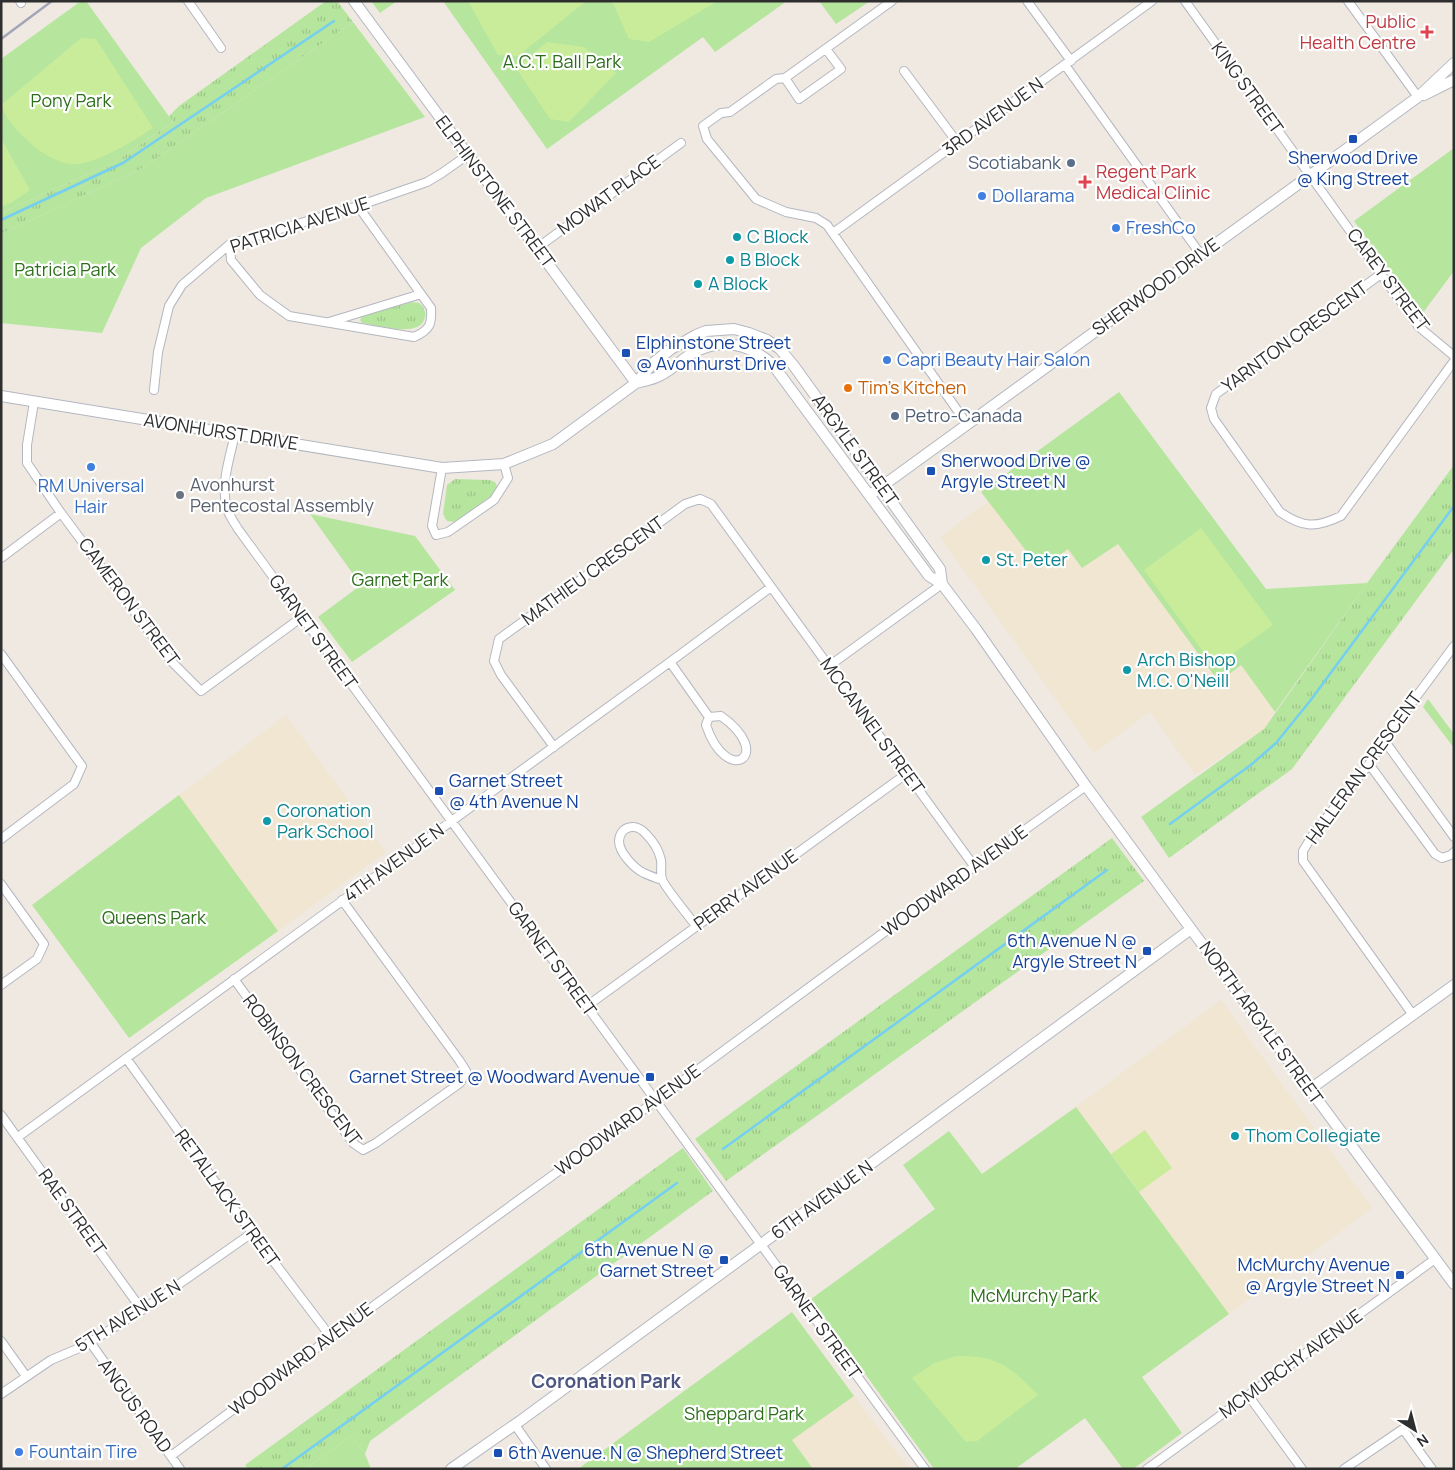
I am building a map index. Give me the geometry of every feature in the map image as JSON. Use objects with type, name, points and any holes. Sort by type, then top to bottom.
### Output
[{"type":"street","points":[[188,1],[221,48]]},
{"type":"street","name":"ELPHINSTONE STREET","points":[[354,1],[469,154],[636,383]]},
{"type":"street","points":[[892,1],[784,78],[776,79],[730,112],[720,113],[704,126],[707,139],[756,200],[786,212],[816,218],[827,225],[967,424]]},
{"type":"street","points":[[1027,1],[1201,255]]},
{"type":"street","name":"3RD AVENUE N","points":[[833,233],[1152,1]]},
{"type":"street","name":"KING STREET","points":[[1185,1],[1310,176]]},
{"type":"street","points":[[1348,1],[1418,97]]},
{"type":"street","points":[[784,78],[800,99],[841,69],[826,49]]},
{"type":"street","name":"SHERWOOD DRIVE","points":[[870,495],[1418,97],[1454,63]]},
{"type":"street","points":[[904,71],[957,142]]},
{"type":"street","name":"SHERWOOD DRIVE","points":[[1418,97],[1454,80]]},
{"type":"street","name":"MOWAT PLACE","points":[[537,248],[681,143]]},
{"type":"street","name":"PATRICIA AVENUE","points":[[154,390],[158,352],[169,306],[182,285],[230,244],[358,206],[427,182],[469,154]]},
{"type":"street","name":"CAREY STREET","points":[[1310,176],[1420,327],[1454,356]]},
{"type":"street","points":[[230,244],[231,260],[260,295],[289,316],[414,337],[424,332],[432,322],[432,308],[358,206]]},
{"type":"street","name":"YARNTON CRESCENT","points":[[1381,274],[1216,394],[1211,408],[1214,419],[1280,512],[1293,521],[1311,526],[1328,523],[1341,516],[1454,361]]},
{"type":"street","points":[[328,323],[421,294]]},
{"type":"street","name":"AVONHURST DRIVE","points":[[1,396],[442,468],[504,464],[553,444],[636,383],[653,363],[671,349],[696,335],[706,331],[734,328],[749,333]]},
{"type":"street","name":"ARGYLE STREET","points":[[749,333],[767,340],[780,349],[940,569],[942,584]]},
{"type":"street","name":"AVONHURST DRIVE","points":[[636,383],[658,377],[706,347],[721,344],[738,345]]},
{"type":"street","name":"ARGYLE STREET","points":[[738,345],[752,349],[773,365],[929,576],[942,584],[976,629],[1086,786]]},
{"type":"street","name":"CAMERON STREET","points":[[34,402],[27,445],[27,463],[61,513],[171,661],[201,691],[302,617]]},
{"type":"street","name":"GARNET STREET","points":[[235,434],[226,477],[225,493],[229,515],[238,529],[925,1469]]},
{"type":"street","points":[[442,468],[432,526],[436,535],[448,532],[494,500],[508,478],[504,464]]},
{"type":"street","name":"MATHIEU CRESCENT","points":[[554,747],[501,675],[494,661],[499,639],[685,504],[700,500],[711,504],[771,587]]},
{"type":"street","points":[[1,558],[61,513]]},
{"type":"street","points":[[829,666],[942,584]]},
{"type":"street","name":"MCCANNEL STREET","points":[[771,587],[974,866]]},
{"type":"street","name":"4TH AVENUE N","points":[[18,1137],[771,587]]},
{"type":"street","name":"HALLERAN CRESCENT","points":[[1413,1014],[1303,861],[1303,850],[1369,764],[1384,740],[1454,646]]},
{"type":"street","points":[[1,654],[82,766],[74,784],[1,839]]},
{"type":"street","points":[[670,662],[709,717]]},
{"type":"street","points":[[721,716],[736,729],[747,747],[747,753],[743,759],[737,762],[730,760],[716,747],[706,725],[709,717],[721,716]]},
{"type":"street","points":[[1384,740],[1454,837]]},
{"type":"street","points":[[1369,764],[1435,854],[1442,858],[1454,852]]},
{"type":"street","name":"PERRY AVENUE","points":[[587,1006],[906,774]]},
{"type":"street","name":"WOODWARD AVENUE","points":[[171,1456],[330,1336],[1086,786]]},
{"type":"street","name":"NORTH ARGYLE STREET","points":[[1086,786],[1454,1284]]},
{"type":"street","points":[[662,880],[661,858],[645,832],[638,827],[629,827],[622,832],[619,842],[632,864],[643,873],[662,880],[696,926]]},
{"type":"street","points":[[1,884],[44,944],[37,959],[1,986]]},
{"type":"street","name":"ROBINSON CRESCENT","points":[[234,979],[353,1143],[363,1150],[376,1143],[460,1084],[466,1070],[342,900]]},
{"type":"street","name":"6TH AVENUE N","points":[[451,1469],[515,1425],[1191,929]]},
{"type":"street","points":[[1309,1090],[1454,985]]},
{"type":"street","name":"RETALLACK STREET","points":[[126,1058],[330,1336]]},
{"type":"street","name":"RAE STREET","points":[[1,1115],[142,1310]]},
{"type":"street","name":"5TH AVENUE N","points":[[1,1394],[51,1360],[90,1342],[142,1310],[252,1232]]},
{"type":"street","name":"MCMURCHY AVENUE","points":[[1147,1469],[1435,1259]]},
{"type":"street","points":[[1,1342],[26,1376]]},
{"type":"street","name":"ANGUS ROAD","points":[[90,1342],[180,1469]]},
{"type":"street","points":[[1248,1395],[1302,1469]]},
{"type":"street","points":[[515,1425],[546,1469]]},
{"type":"street","points":[[1344,1469],[1403,1429],[1432,1469]]},
{"type":"shaded area","points":[[1018,480],[1082,568],[1117,543],[1219,682],[1241,665],[1275,712],[1264,729],[1195,775],[1150,712],[1094,753],[940,537]]},
{"type":"shaded area","points":[[286,715],[386,852],[278,931],[179,795]]},
{"type":"shaded area","points":[[1221,1000],[1372,1208],[1229,1314],[1076,1107]]},
{"type":"shaded area","points":[[854,1396],[909,1469],[813,1469],[792,1440]]},
{"type":"green space","name":"Pony Park","points":[[81,1],[86,1],[173,122],[113,163],[1,213],[1,59]]},
{"type":"green space","points":[[326,1],[337,1],[353,22],[143,168],[1,234],[1,213],[113,163],[173,122],[169,116],[179,106]]},
{"type":"green space","points":[[371,1],[397,1],[380,13]]},
{"type":"green space","name":"A.C.T. Ball Park","points":[[443,1],[787,1],[715,52],[703,37],[547,149]]},
{"type":"green space","points":[[468,1],[585,2],[518,56],[498,55]]},
{"type":"green space","points":[[612,1],[716,2],[649,42],[629,39]]},
{"type":"green space","points":[[819,1],[870,1],[836,24]]},
{"type":"green space","name":"Patricia Park","points":[[353,22],[425,117],[206,198],[141,248],[102,333],[1,323],[1,234],[143,168]]},
{"type":"green space","points":[[81,38],[96,39],[153,128],[100,158],[89,162],[69,164],[40,151],[18,132],[1,105]]},
{"type":"green space","points":[[547,42],[584,47],[616,73],[569,122],[550,119],[516,68]]},
{"type":"green space","points":[[1,138],[30,190],[11,203],[1,207]]},
{"type":"green space","points":[[1454,148],[1454,271],[1422,314],[1354,221]]},
{"type":"green space","points":[[412,302],[419,303],[425,313],[422,324],[416,328],[387,328],[362,323],[360,320],[362,316]]},
{"type":"green space","points":[[1119,392],[1266,589],[1367,583],[1275,712],[1241,665],[1219,682],[1118,544],[1082,568],[1068,549],[1040,569],[981,492]]},
{"type":"green space","points":[[1454,465],[1454,549],[1292,769],[1169,858],[1141,817],[1264,729],[1367,583]]},
{"type":"green space","points":[[455,479],[489,480],[495,482],[497,486],[494,494],[455,522],[447,521],[443,514],[447,485]]},
{"type":"green space","name":"Garnet Park","points":[[310,514],[415,536],[455,590],[352,662],[318,617],[361,585]]},
{"type":"green space","points":[[1201,528],[1273,625],[1214,667],[1144,570]]},
{"type":"green space","points":[[1428,699],[1454,734],[1454,748],[1423,707]]},
{"type":"green space","name":"Queens Park","points":[[179,795],[278,931],[129,1038],[32,905]]},
{"type":"green space","points":[[1112,838],[1144,881],[726,1181],[695,1139]]},
{"type":"green space","name":"McMurchy Park","points":[[1076,1107],[1229,1314],[1142,1377],[1182,1433],[1133,1469],[1123,1469],[1085,1418],[1015,1469],[934,1469],[811,1299],[935,1209],[903,1165],[949,1131],[982,1174]]},
{"type":"green space","points":[[1145,1130],[1172,1168],[1139,1192],[1111,1154]]},
{"type":"green space","points":[[683,1148],[713,1191],[370,1441],[365,1454],[351,1436],[305,1469],[248,1469],[245,1465]]},
{"type":"green space","name":"Sheppard Park","points":[[792,1312],[854,1396],[792,1440],[813,1469],[578,1469]]},
{"type":"green space","points":[[956,1356],[982,1358],[1002,1364],[1038,1395],[977,1441],[966,1442],[912,1378],[934,1363]]},
{"type":"green space","points":[[351,1436],[365,1454],[371,1469],[305,1469]]},
{"type":"waterway","points":[[1,220],[123,163],[334,21]]},
{"type":"waterway","points":[[1170,824],[1252,764],[1276,743],[1310,701],[1454,506]]},
{"type":"waterway","points":[[723,1149],[1107,870]]},
{"type":"waterway","points":[[282,1469],[677,1183]]},
{"type":"railway","points":[[1,39],[52,1]]},
{"type":"place","name":"Public Health Centre","points":[[1427,32]]},
{"type":"place","name":"Sherwood Drive @ King Street","points":[[1353,139]]},
{"type":"place","name":"Scotiabank","points":[[1071,163]]},
{"type":"place","name":"Regent Park Medical Clinic","points":[[1085,182]]},
{"type":"place","name":"Dollarama","points":[[982,196]]},
{"type":"place","name":"FreshCo","points":[[1116,228]]},
{"type":"place","name":"C Block","points":[[737,237]]},
{"type":"place","name":"B Block","points":[[730,260]]},
{"type":"place","name":"A Block","points":[[698,284]]},
{"type":"place","name":"Elphinstone Street @ Avonhurst Drive","points":[[626,353]]},
{"type":"place","name":"Capri Beauty Hair Salon","points":[[887,360]]},
{"type":"place","name":"Tim's Kitchen","points":[[848,388]]},
{"type":"place","name":"Petro-Canada","points":[[895,416]]},
{"type":"place","name":"RM Universal Hair","points":[[91,467]]},
{"type":"place","name":"Sherwood Drive @ Argyle Street N","points":[[931,471]]},
{"type":"place","name":"Avonhurst Pentecostal Assembly","points":[[180,495]]},
{"type":"place","name":"St. Peter","points":[[986,560]]},
{"type":"place","name":"Arch Bishop M.C. O'Neill","points":[[1127,670]]},
{"type":"place","name":"Garnet Street @ 4th Avenue N","points":[[439,791]]},
{"type":"place","name":"Coronation Park School","points":[[267,821]]},
{"type":"place","name":"6th Avenue N @ Argyle Street N","points":[[1147,951]]},
{"type":"place","name":"Garnet Street @ Woodward Avenue","points":[[650,1077]]},
{"type":"place","name":"Thom Collegiate","points":[[1235,1136]]},
{"type":"place","name":"6th Avenue N @ Garnet Street","points":[[724,1260]]},
{"type":"place","name":"McMurchy Avenue @ Argyle Street N","points":[[1400,1275]]},
{"type":"place","name":"Fountain Tire","points":[[19,1452]]},
{"type":"place","name":"6th Avenue. N @ Shepherd Street","points":[[498,1453]]},
{"type":"district","name":"Coronation Park","points":[[606,1381]]}]
